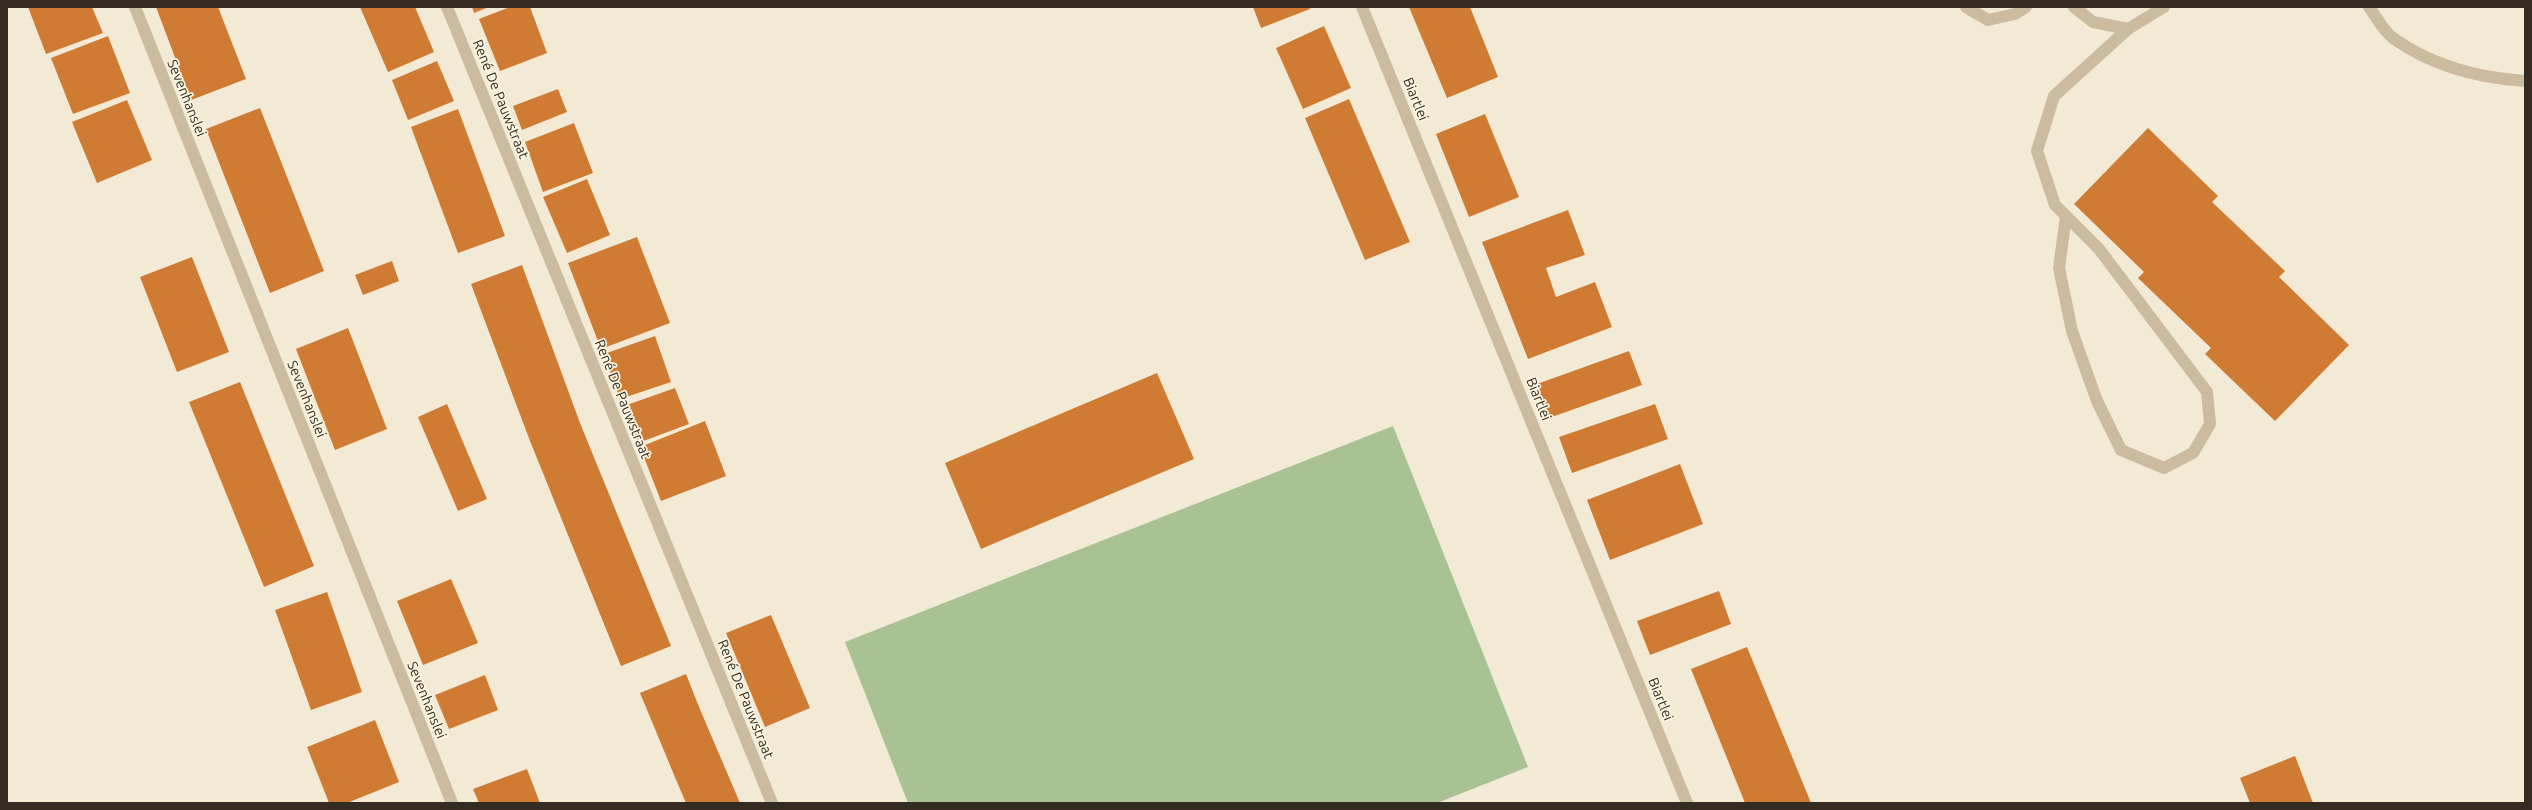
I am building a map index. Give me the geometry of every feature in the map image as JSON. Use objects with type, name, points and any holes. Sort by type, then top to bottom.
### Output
[{"type":"street","name":"Sevenhanslei","points":[[135,7],[452,803]]},
{"type":"street","name":"René De Pauwstraat","points":[[447,7],[772,803]]},
{"type":"street","name":"Biartlei","points":[[1362,7],[1687,803]]},
{"type":"street","points":[[1966,7],[1988,20],[2015,14],[2026,7]]},
{"type":"street","points":[[2074,7],[2093,22],[2128,29]]},
{"type":"street","points":[[2066,216],[2059,268],[2072,331],[2097,401],[2121,450],[2164,468],[2193,453],[2210,424],[2207,392],[2099,249],[2066,216],[2055,205],[2037,151],[2054,96],[2128,29],[2164,7]]},
{"type":"street","points":[[2368,7],[2392,38],[2440,64],[2494,79],[2525,80]]},
{"type":"green space","points":[[1393,426],[1528,767],[1437,803],[908,803],[845,642]]},
{"type":"building","points":[[28,7],[92,7],[103,33],[46,54]]},
{"type":"building","points":[[156,7],[218,7],[246,79],[191,100]]},
{"type":"building","points":[[360,7],[415,7],[434,52],[388,72]]},
{"type":"building","points":[[472,7],[489,7],[474,13]]},
{"type":"building","points":[[510,7],[530,7],[547,53],[500,71],[479,19]]},
{"type":"building","points":[[1253,7],[1309,7],[1310,9],[1261,28]]},
{"type":"building","points":[[1409,7],[1470,7],[1498,77],[1447,98]]},
{"type":"building","points":[[1324,26],[1351,88],[1303,109],[1276,48]]},
{"type":"building","points":[[108,36],[130,93],[73,114],[51,58]]},
{"type":"building","points":[[437,61],[454,101],[408,120],[392,80]]},
{"type":"building","points":[[558,89],[567,112],[522,130],[513,106]]},
{"type":"building","points":[[1349,99],[1410,242],[1365,260],[1305,118]]},
{"type":"building","points":[[127,100],[152,160],[97,183],[72,122]]},
{"type":"building","points":[[260,108],[324,271],[270,293],[206,129]]},
{"type":"building","points":[[458,109],[505,236],[458,253],[411,127]]},
{"type":"building","points":[[1485,114],[1519,197],[1469,217],[1436,134]]},
{"type":"building","points":[[574,123],[593,173],[543,192],[525,142]]},
{"type":"building","points":[[2148,128],[2218,196],[2212,202],[2285,271],[2279,277],[2349,345],[2275,421],[2205,354],[2211,348],[2138,278],[2144,272],[2074,204]]},
{"type":"building","points":[[587,179],[610,235],[567,253],[543,197]]},
{"type":"building","points":[[1568,210],[1585,255],[1546,268],[1556,297],[1595,282],[1612,327],[1528,359],[1482,242]]},
{"type":"building","points":[[637,237],[670,323],[601,349],[568,263]]},
{"type":"building","points":[[192,257],[229,352],[177,372],[140,277]]},
{"type":"building","points":[[392,261],[399,281],[363,295],[355,275]]},
{"type":"building","points":[[522,265],[580,423],[671,646],[621,666],[530,441],[471,284]]},
{"type":"building","points":[[348,328],[387,429],[335,450],[296,349]]},
{"type":"building","points":[[655,336],[671,382],[620,399],[604,354]]},
{"type":"building","points":[[1629,351],[1642,385],[1549,418],[1537,384]]},
{"type":"building","points":[[1157,373],[1194,459],[981,549],[945,463]]},
{"type":"building","points":[[240,382],[314,566],[264,587],[189,402]]},
{"type":"building","points":[[675,388],[689,424],[638,443],[624,406]]},
{"type":"building","points":[[447,404],[487,499],[458,511],[418,417]]},
{"type":"building","points":[[1655,404],[1668,439],[1572,473],[1559,437]]},
{"type":"building","points":[[705,421],[726,476],[661,501],[640,447]]},
{"type":"building","points":[[1680,464],[1703,524],[1610,560],[1587,500]]},
{"type":"building","points":[[451,579],[478,643],[423,665],[397,601]]},
{"type":"building","points":[[1719,591],[1731,624],[1650,655],[1637,621]]},
{"type":"building","points":[[327,592],[362,692],[311,710],[275,610]]},
{"type":"building","points":[[771,615],[810,708],[765,727],[726,633]]},
{"type":"building","points":[[1747,647],[1811,803],[1745,803],[1691,669]]},
{"type":"building","points":[[686,674],[740,803],[686,803],[677,782],[640,693]]},
{"type":"building","points":[[485,675],[498,710],[449,729],[435,695]]},
{"type":"building","points":[[375,720],[399,782],[347,803],[329,803],[307,747]]},
{"type":"building","points":[[2295,756],[2313,803],[2250,803],[2240,778]]},
{"type":"building","points":[[527,769],[540,803],[479,803],[473,789]]}]
